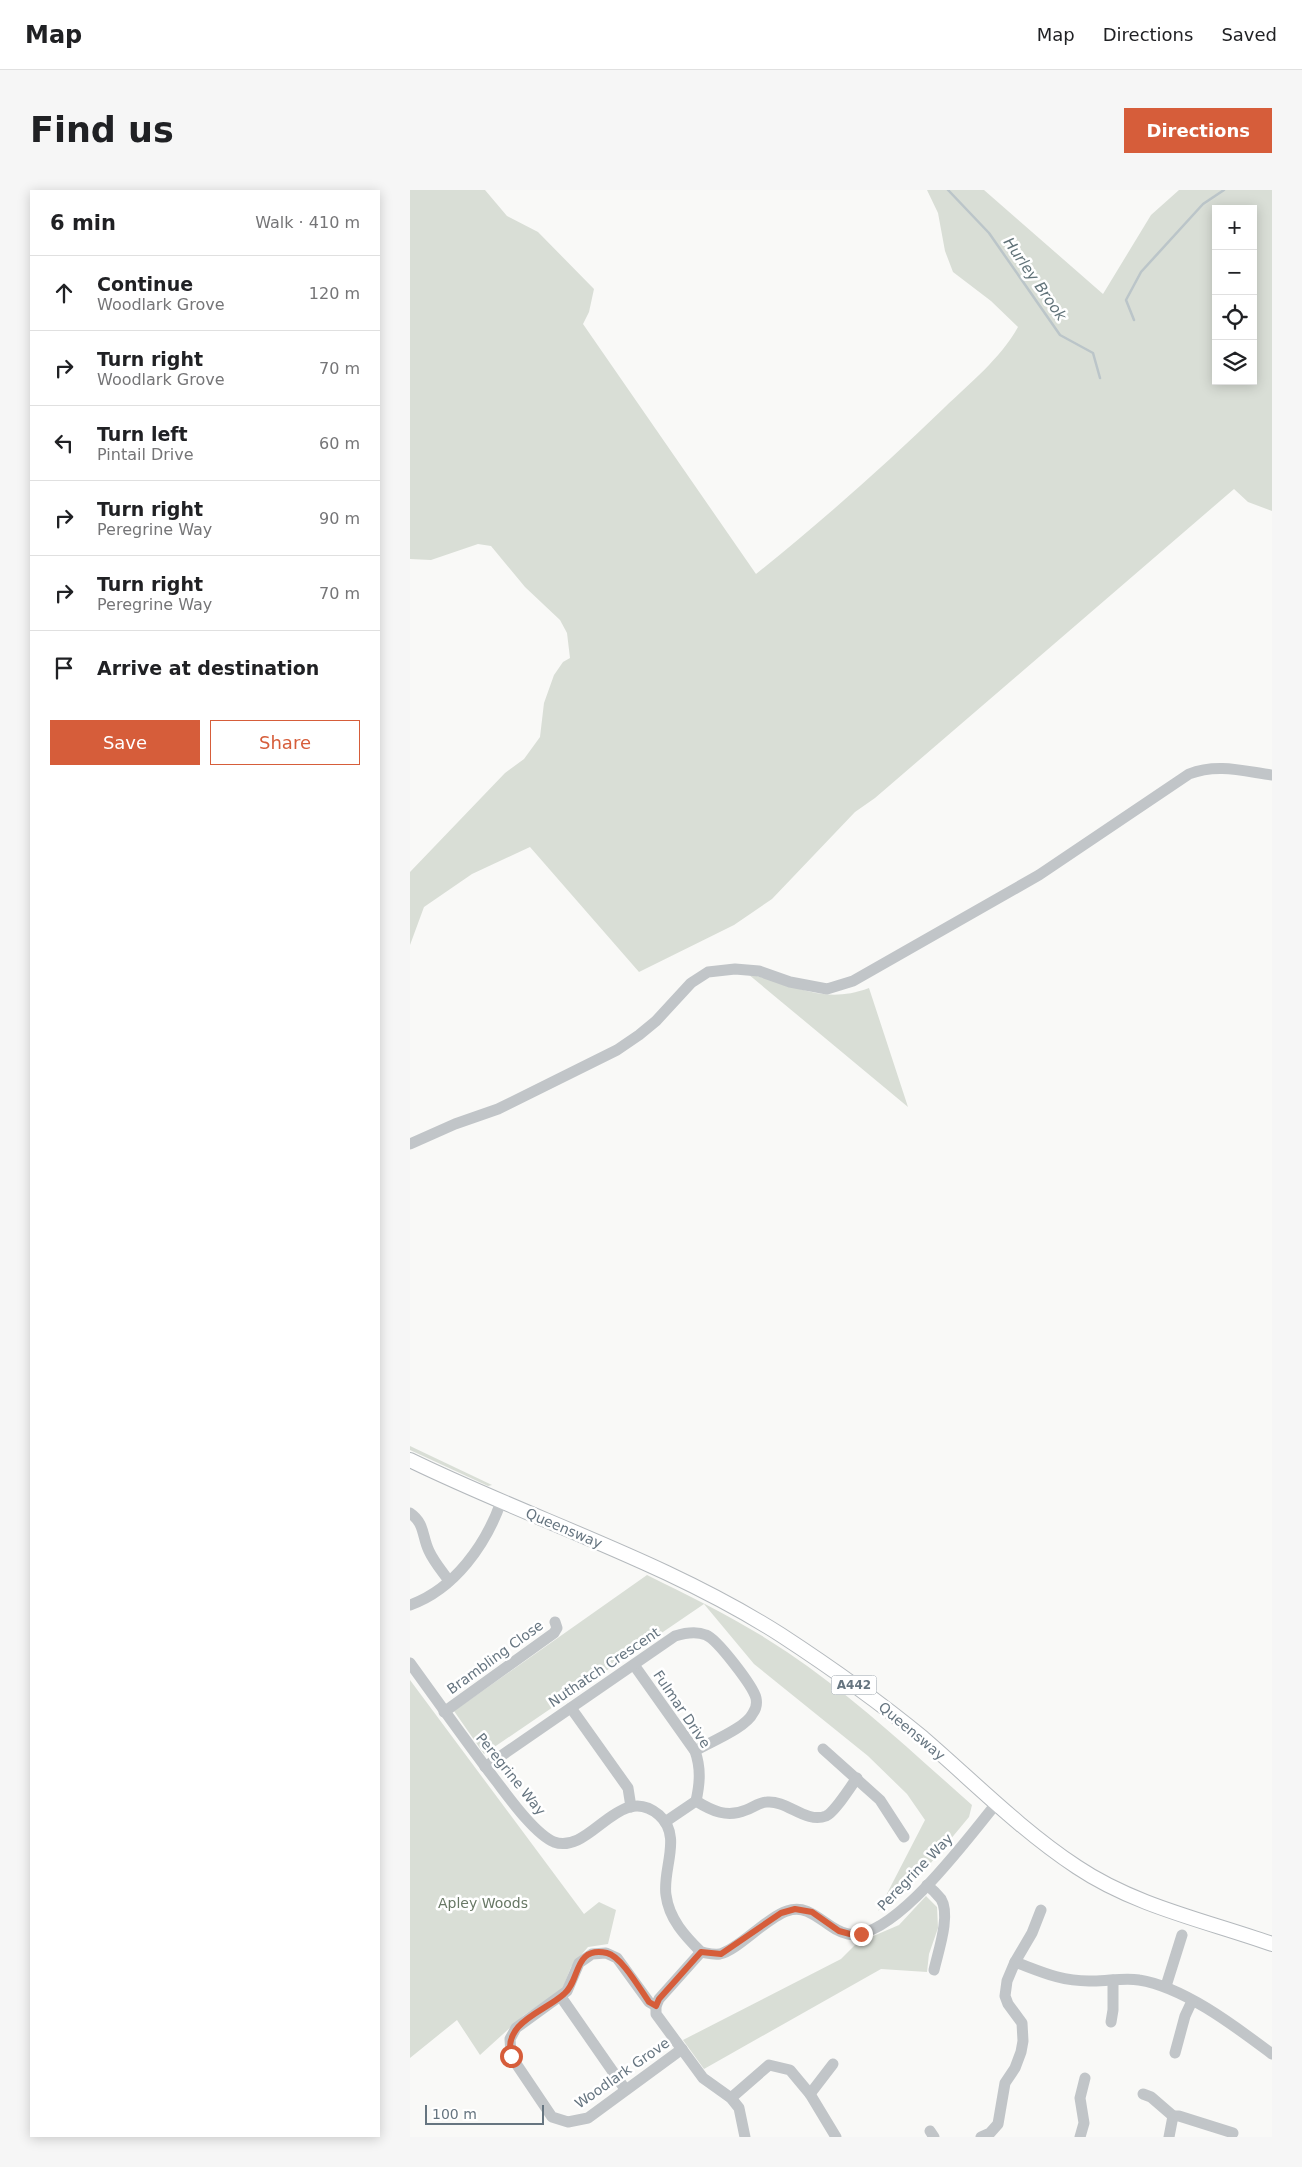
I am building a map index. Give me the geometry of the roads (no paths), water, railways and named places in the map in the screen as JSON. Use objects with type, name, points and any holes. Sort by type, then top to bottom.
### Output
[{"type":"main road","name":"Queensway","points":[[410,1460],[501,1502],[667,1572],[715,1596],[778,1633],[885,1708],[924,1739],[1026,1830],[1078,1868],[1121,1891],[1168,1910],[1272,1944]]},
{"type":"street","points":[[410,1144],[455,1124],[498,1109],[617,1050],[639,1036],[656,1021],[691,983],[708,972],[735,969],[758,971],[790,982],[827,989],[853,981],[1039,875],[1189,774],[1200,770],[1227,767],[1272,775]]},
{"type":"street","points":[[410,1605],[434,1592],[449,1581],[470,1559],[481,1544],[501,1502]]},
{"type":"street","points":[[410,1513],[421,1523],[427,1548],[433,1560],[449,1581]]},
{"type":"street","name":"Brambling Close","points":[[444,1712],[554,1633],[557,1628],[555,1622]]},
{"type":"street","name":"Nuthatch Crescent","points":[[485,1767],[676,1636],[695,1632],[715,1640],[752,1690],[756,1702],[750,1718],[695,1751]]},
{"type":"street","name":"Peregrine Way","points":[[410,1663],[485,1767],[526,1818],[554,1842],[563,1844],[575,1841],[612,1815],[632,1807]]},
{"type":"street","name":"Fulmar Drive","points":[[634,1665],[695,1751],[700,1767],[696,1801]]},
{"type":"street","points":[[571,1708],[628,1788],[632,1807],[651,1810],[665,1822],[671,1841],[666,1879],[666,1895],[670,1913],[681,1932],[701,1952],[659,1999],[656,2006]]},
{"type":"street","points":[[823,1749],[880,1800],[904,1837]]},
{"type":"street","points":[[665,1822],[696,1801],[722,1814],[744,1811],[766,1802],[785,1805],[810,1816],[826,1816],[857,1778]]},
{"type":"street","name":"Peregrine Way","points":[[701,1952],[721,1954],[789,1910],[812,1912],[830,1927],[850,1934],[870,1931],[884,1925],[927,1885],[996,1804]]},
{"type":"street","points":[[927,1885],[942,1900],[944,1911],[944,1924],[934,1970]]},
{"type":"street","points":[[981,2137],[990,2133],[998,2124],[1005,2084],[1015,2068],[1023,2042],[1022,2023],[1008,2004],[1005,1996],[1015,1962],[1032,1933],[1041,1910]]},
{"type":"street","points":[[1166,1986],[1182,1936]]},
{"type":"street","name":"Woodlark Grove","points":[[682,2049],[588,2118],[568,2122],[552,2117],[514,2062],[509,2045],[516,2028],[561,1997],[570,1987],[577,1967],[583,1959],[592,1954],[606,1953],[617,1958],[649,2002],[656,2006],[656,2014],[682,2049],[703,2078],[731,2098]]},
{"type":"street","points":[[1015,1962],[1061,1980],[1090,1982],[1137,1980],[1166,1986],[1272,2054]]},
{"type":"street","points":[[1111,2022],[1113,1980]]},
{"type":"street","points":[[561,1997],[626,2090]]},
{"type":"street","points":[[1175,2053],[1185,2016],[1192,2001]]},
{"type":"street","points":[[810,2094],[833,2064]]},
{"type":"street","points":[[745,2137],[739,2108],[731,2098],[769,2065],[790,2070],[810,2094],[836,2137]]},
{"type":"street","points":[[1080,2137],[1084,2123],[1080,2098],[1085,2078]]},
{"type":"street","points":[[1143,2094],[1152,2097],[1173,2116],[1179,2116],[1233,2133]]},
{"type":"street","points":[[1169,2137],[1173,2116]]},
{"type":"waterway","name":"Hurley Brook","points":[[948,190],[989,233],[1060,335],[1093,353],[1100,378]]},
{"type":"waterway","points":[[1134,320],[1126,300],[1141,272],[1203,204],[1224,190]]},
{"type":"park label","name":"Apley Woods","points":[[483,1903]]}]
